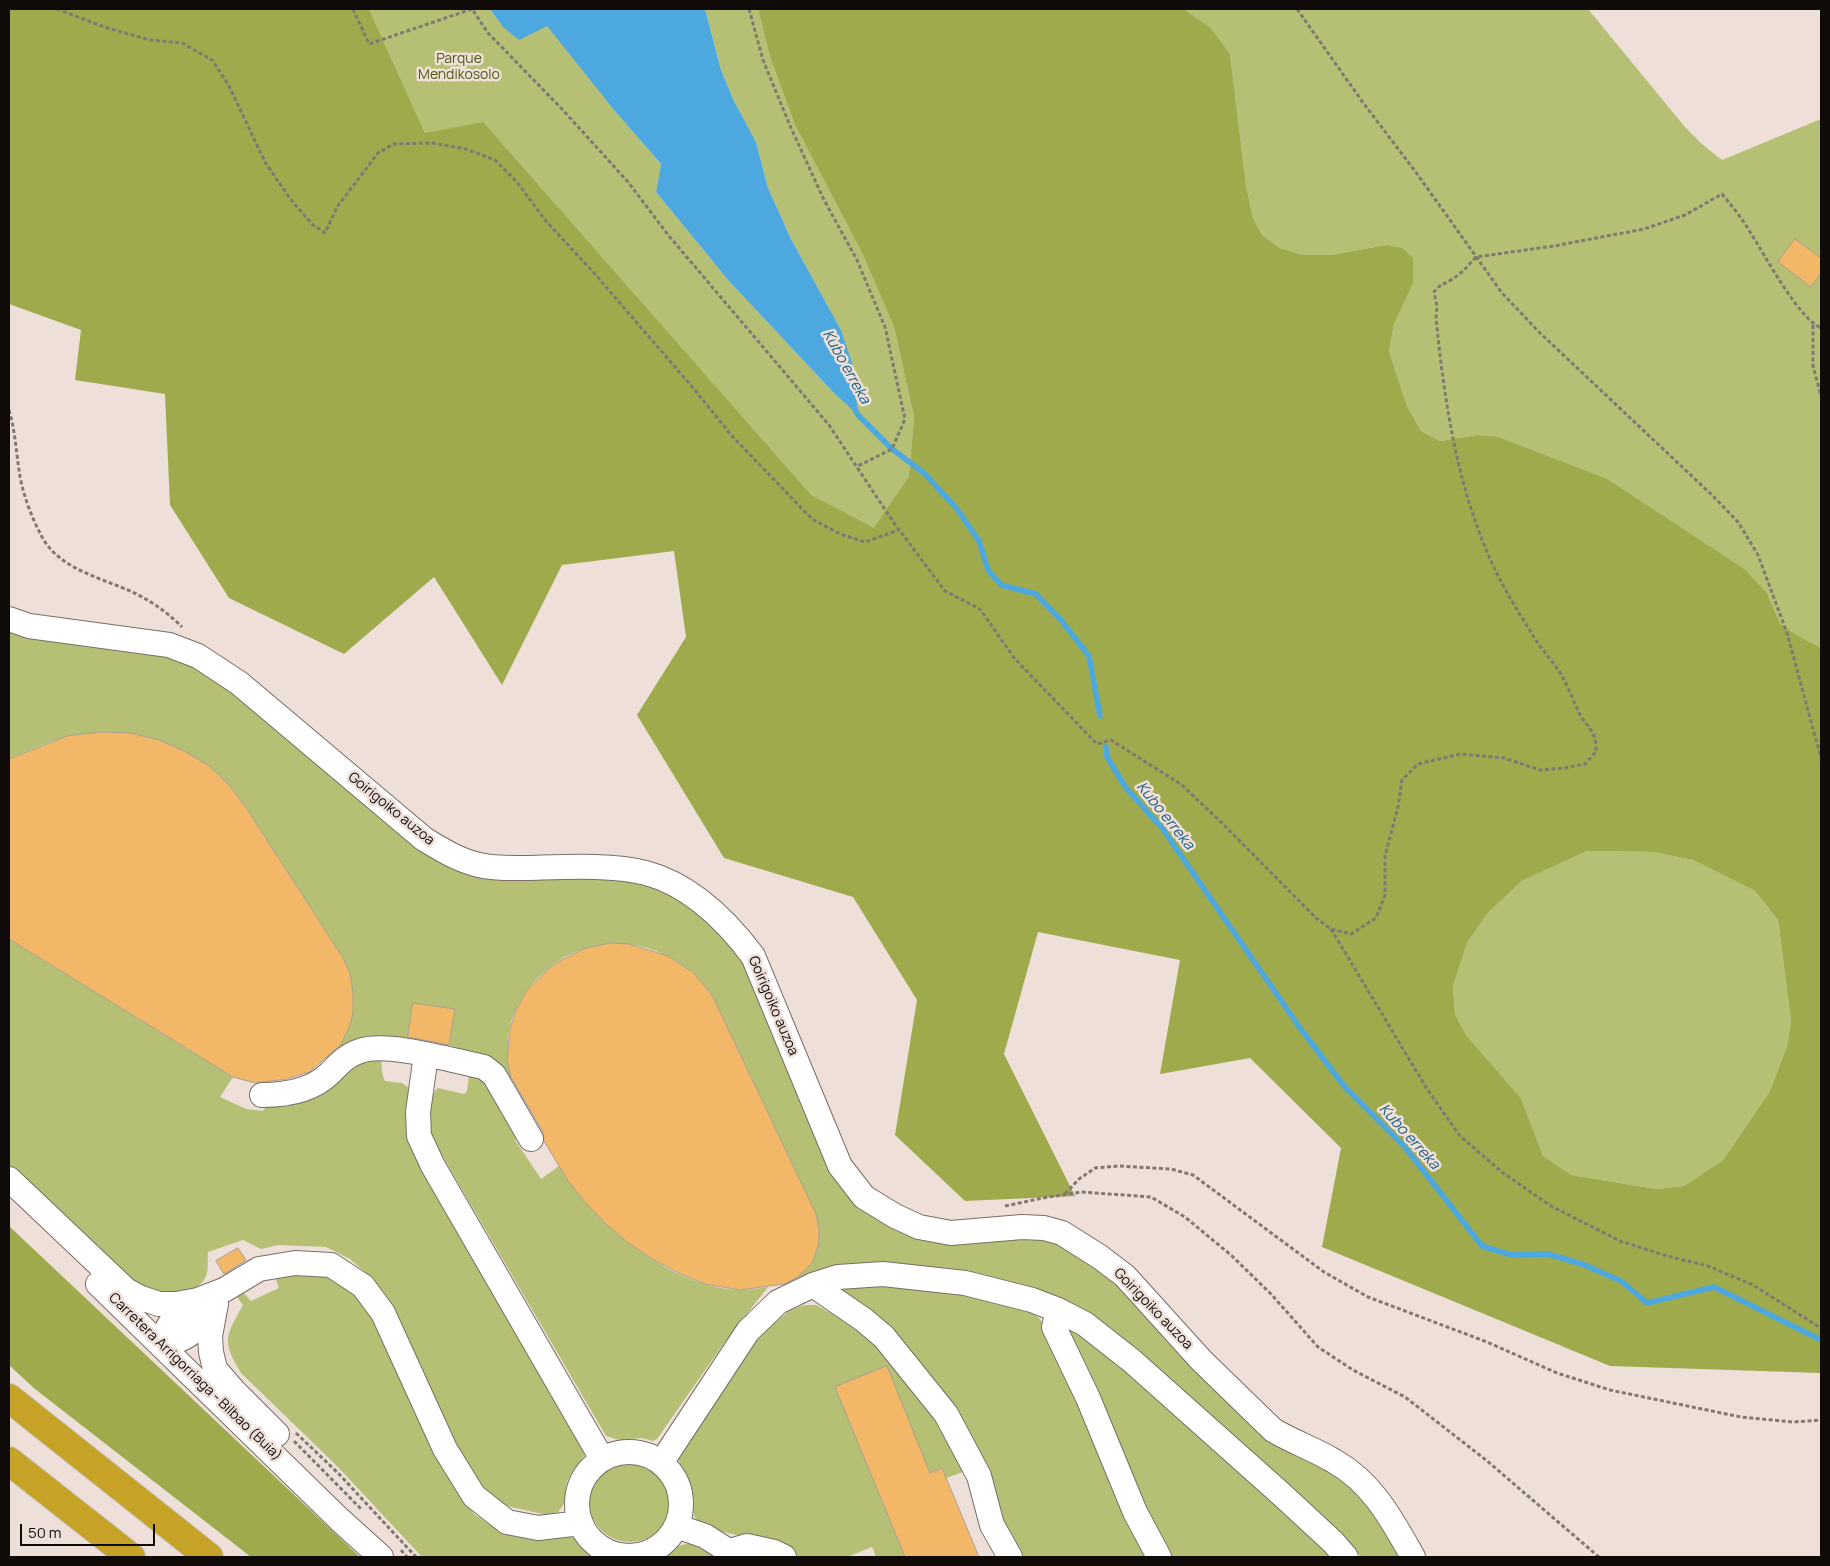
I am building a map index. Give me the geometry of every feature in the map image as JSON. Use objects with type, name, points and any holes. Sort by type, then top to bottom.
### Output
[{"type":"highway","points":[[9,1398],[210,1557]]},
{"type":"highway","points":[[9,1461],[131,1557]]},
{"type":"street","name":"Goirigoiko auzoa","points":[[9,619],[29,626],[169,645],[198,656],[239,683],[424,839],[450,855],[479,865],[500,868],[618,868],[646,873],[675,885],[709,906],[738,936],[753,956],[840,1166],[864,1197],[895,1216],[919,1227],[951,1233],[1022,1227],[1044,1228],[1062,1233],[1100,1257],[1125,1276],[1201,1360],[1273,1430],[1334,1461],[1366,1484],[1384,1506],[1413,1557]]},
{"type":"street","points":[[262,1095],[283,1095],[320,1081],[349,1056],[360,1050],[393,1048],[484,1067],[494,1075],[532,1138]]},
{"type":"street","points":[[426,1055],[418,1112],[419,1136],[433,1166],[602,1459]]},
{"type":"street","points":[[9,1179],[126,1290],[159,1304],[176,1304],[213,1298]]},
{"type":"street","name":"Carretera Arrigorriaga - Bilbao (Buia)","points":[[9,1198],[162,1344],[339,1519],[388,1550]]},
{"type":"street","points":[[162,1344],[169,1323],[179,1312],[213,1298],[259,1269],[295,1263],[330,1265],[363,1286],[384,1313],[446,1449],[474,1496],[507,1522],[538,1528],[580,1523]]},
{"type":"street","points":[[661,1463],[748,1331],[778,1302],[813,1285],[838,1277],[883,1274],[965,1283],[1032,1300],[1058,1310],[1085,1324],[1132,1361],[1280,1493],[1333,1542],[1346,1557]]},
{"type":"street","points":[[813,1285],[864,1320],[884,1337],[946,1414],[979,1476],[992,1525],[1010,1557]]},
{"type":"street","points":[[213,1298],[210,1336],[215,1369],[234,1392],[308,1464],[313,1492]]},
{"type":"street","points":[[1058,1310],[1054,1328],[1088,1398],[1135,1512],[1159,1557]]},
{"type":"street","points":[[632,1452],[648,1455],[661,1463],[673,1476],[680,1492],[681,1509],[676,1526],[666,1540],[652,1550],[636,1555],[618,1554],[602,1548],[590,1537],[580,1523],[577,1508],[580,1487],[591,1468],[602,1459],[617,1453],[632,1452]]},
{"type":"street","points":[[676,1526],[704,1536],[734,1554],[747,1546],[774,1552],[784,1557]]},
{"type":"path","points":[[58,9],[104,27],[150,40],[182,43],[212,60],[228,84],[265,162],[291,200],[313,225],[325,232],[337,206],[378,153],[394,144],[432,143],[466,149],[495,160],[517,182],[545,220],[594,273],[732,436],[812,519],[840,534],[866,542],[899,530]]},
{"type":"path","points":[[353,9],[369,44],[472,9],[488,33],[562,109],[628,182],[682,252],[829,425],[899,530],[945,591],[980,609],[1015,659],[1097,744],[1111,740],[1182,785],[1224,824],[1316,918],[1331,929],[1351,934],[1376,918],[1385,895],[1385,856],[1402,780],[1418,764],[1460,754],[1504,758],[1540,770],[1585,764],[1596,752],[1594,735],[1582,718],[1561,675],[1532,635],[1488,555],[1461,475],[1452,435],[1434,292],[1439,286],[1466,269],[1476,257],[1554,246],[1644,229],[1685,215],[1722,194],[1749,230],[1792,297],[1813,324],[1821,328]]},
{"type":"path","points":[[749,9],[763,60],[791,128],[824,200],[857,260],[885,327],[905,419],[892,449],[856,466]]},
{"type":"path","points":[[1298,9],[1364,104],[1415,171],[1502,293],[1539,332],[1713,496],[1738,522],[1758,555],[1787,633],[1821,758]]},
{"type":"path","points":[[1813,324],[1813,366],[1821,396]]},
{"type":"path","points":[[9,410],[14,426],[19,473],[31,512],[42,537],[54,554],[80,570],[149,601],[184,629]]},
{"type":"path","points":[[1331,929],[1432,1097],[1460,1136],[1503,1173],[1551,1206],[1620,1241],[1667,1256],[1708,1266],[1753,1285],[1821,1328]]},
{"type":"path","points":[[1064,1195],[1080,1178],[1095,1168],[1118,1166],[1171,1169],[1194,1175],[1324,1272],[1368,1297],[1487,1342],[1557,1373],[1610,1390],[1741,1417],[1793,1422],[1821,1420]]},
{"type":"path","points":[[1002,1207],[1081,1192],[1151,1197],[1185,1217],[1232,1256],[1271,1294],[1318,1347],[1353,1370],[1405,1397],[1486,1460],[1599,1557]]},
{"type":"path","points":[[295,1432],[338,1473],[416,1557]]},
{"type":"path","points":[[289,1436],[369,1517]]},
{"type":"path","points":[[388,1550],[407,1557]]},
{"type":"green space","points":[[9,9],[369,9],[425,133],[483,122],[811,495],[874,528],[909,476],[914,417],[894,327],[863,255],[795,125],[770,57],[758,9],[1184,9],[1211,28],[1230,54],[1246,185],[1253,218],[1262,235],[1280,248],[1303,255],[1331,255],[1386,245],[1402,248],[1413,258],[1413,284],[1394,324],[1389,351],[1407,406],[1421,431],[1440,441],[1477,435],[1498,437],[1607,479],[1744,569],[1767,593],[1780,623],[1795,634],[1821,648],[1821,1373],[1610,1366],[1322,1247],[1341,1148],[1250,1058],[1160,1074],[1180,960],[1038,932],[1004,1054],[1075,1196],[965,1201],[895,1135],[917,1000],[853,897],[724,858],[637,715],[686,637],[674,551],[562,565],[502,685],[434,577],[344,654],[229,598],[170,505],[165,394],[75,380],[81,330],[9,304]],"holes":[[[1587,851],[1653,852],[1693,860],[1755,891],[1778,920],[1791,1021],[1787,1046],[1770,1091],[1723,1160],[1684,1186],[1656,1189],[1571,1175],[1543,1156],[1521,1098],[1466,1035],[1455,1014],[1453,986],[1467,943],[1487,914],[1521,881]]]},
{"type":"green space","name":"Parque Mendikosolo","points":[[369,9],[490,9],[503,27],[547,25],[614,110],[661,164],[656,192],[728,280],[832,391],[841,330],[791,239],[768,188],[756,142],[733,99],[721,70],[705,9],[758,9],[770,57],[795,125],[863,255],[894,327],[914,417],[909,476],[874,529],[811,496],[425,133]]},
{"type":"green space","points":[[1184,9],[1588,9],[1685,127],[1722,160],[1821,119],[1821,648],[1795,634],[1780,623],[1767,593],[1477,435],[1440,441],[1421,431],[1407,406],[1389,351],[1394,324],[1413,284],[1386,245],[1331,255],[1303,255],[1280,248],[1262,235],[1253,218],[1246,185],[1230,54],[1211,28]]},
{"type":"green space","points":[[9,619],[169,645],[450,855],[646,873],[738,936],[840,1166],[895,1216],[1062,1233],[1260,1417],[1334,1461],[1413,1557],[1362,1557],[1223,1426],[1145,1358],[1087,1311],[1055,1296],[995,1279],[855,1264],[796,1278],[810,1264],[817,1249],[819,1233],[816,1214],[712,995],[695,976],[676,961],[655,951],[632,945],[609,944],[586,948],[564,958],[543,973],[522,999],[511,1023],[508,1052],[513,1087],[486,1058],[449,1045],[454,1009],[413,1003],[408,1038],[387,1036],[371,1040],[332,1058],[347,1034],[353,1009],[352,985],[343,958],[245,806],[222,778],[212,769],[178,748],[132,734],[100,733],[67,736],[9,759]]},
{"type":"green space","points":[[1587,851],[1653,852],[1693,860],[1755,891],[1778,920],[1791,1021],[1787,1046],[1770,1091],[1723,1160],[1684,1186],[1656,1189],[1570,1175],[1543,1156],[1521,1098],[1466,1035],[1455,1014],[1453,986],[1467,943],[1487,914],[1520,881]]},
{"type":"green space","points":[[9,939],[233,1077],[220,1097],[246,1109],[263,1111],[267,1106],[355,1059],[378,1055],[385,1081],[402,1083],[408,1087],[411,1093],[406,1127],[409,1142],[584,1448],[585,1454],[567,1482],[565,1500],[558,1512],[547,1515],[511,1507],[496,1501],[480,1486],[458,1447],[387,1296],[372,1278],[350,1259],[326,1247],[278,1245],[261,1249],[243,1240],[208,1252],[206,1276],[195,1288],[177,1293],[153,1290],[132,1282],[9,1166]]},
{"type":"green space","points":[[482,1072],[521,1135],[515,1140],[541,1179],[559,1166],[592,1209],[613,1230],[637,1249],[662,1265],[688,1278],[715,1287],[741,1290],[768,1287],[724,1343],[657,1439],[653,1441],[641,1438],[619,1440],[606,1436],[432,1138],[430,1111],[432,1097],[438,1088],[464,1094],[467,1091],[469,1075]]},
{"type":"green space","points":[[9,1226],[360,1557],[251,1557],[35,1389],[9,1365]]},
{"type":"green space","points":[[273,1271],[309,1271],[328,1276],[355,1295],[371,1314],[462,1499],[474,1514],[496,1529],[519,1536],[565,1536],[574,1538],[597,1557],[422,1557],[338,1467],[241,1373],[230,1353],[228,1338],[243,1305],[234,1293],[240,1289],[251,1301],[279,1288]]},
{"type":"green space","points":[[905,1285],[980,1296],[1028,1309],[1040,1319],[1066,1364],[1152,1557],[1022,1557],[1012,1545],[989,1479],[840,1293],[839,1288]]},
{"type":"green space","points":[[804,1305],[816,1305],[848,1323],[893,1360],[946,1430],[966,1471],[946,1478],[942,1468],[879,1494],[905,1557],[876,1557],[872,1547],[847,1557],[796,1557],[754,1539],[719,1531],[697,1520],[694,1516],[690,1485],[681,1468],[678,1457],[755,1339],[789,1311]]},
{"type":"green space","points":[[1069,1325],[1136,1375],[1334,1557],[1169,1557],[1138,1503],[1067,1331]]},
{"type":"green space","points":[[630,1460],[646,1463],[659,1472],[668,1485],[671,1501],[668,1517],[659,1530],[646,1539],[630,1542],[614,1539],[601,1530],[592,1517],[589,1501],[592,1485],[601,1472],[614,1463]]},
{"type":"green space","points":[[690,1543],[716,1557],[662,1557],[678,1546]]},
{"type":"water","points":[[490,9],[705,9],[721,70],[733,99],[756,142],[768,188],[791,239],[841,330],[853,366],[858,415],[832,391],[728,280],[656,192],[661,164],[614,110],[547,26],[519,40],[503,27]]},
{"type":"building","points":[[1795,239],[1821,258],[1821,273],[1811,287],[1778,262]]},
{"type":"building","points":[[102,732],[131,733],[159,740],[184,751],[208,765],[228,784],[245,806],[343,958],[350,973],[353,992],[353,1013],[350,1025],[341,1045],[309,1072],[287,1079],[255,1083],[233,1077],[9,939],[9,759],[67,736]]},
{"type":"building","points":[[610,943],[629,944],[668,956],[694,973],[712,995],[816,1214],[819,1243],[813,1261],[796,1278],[784,1284],[740,1290],[705,1284],[654,1260],[627,1242],[585,1202],[568,1181],[544,1141],[543,1132],[511,1077],[507,1060],[510,1029],[516,1010],[526,992],[548,969],[583,949]]},
{"type":"building","points":[[413,1003],[455,1009],[449,1045],[408,1037]]},
{"type":"building","points":[[238,1248],[246,1260],[224,1274],[216,1261]]},
{"type":"building","points":[[887,1366],[930,1473],[942,1468],[979,1557],[905,1557],[835,1387]]},
{"type":"waterway","name":"Kubo erreka","points":[[854,408],[858,415],[892,449],[924,473],[957,509],[979,541],[988,570],[1001,585],[1036,594],[1060,619],[1089,656],[1100,716]]},
{"type":"waterway","name":"Kubo erreka","points":[[1106,747],[1107,757],[1126,788],[1162,828],[1300,1028],[1344,1086],[1404,1146],[1482,1246],[1511,1255],[1548,1254],[1582,1264],[1621,1281],[1647,1303],[1714,1287],[1821,1340]]}]
